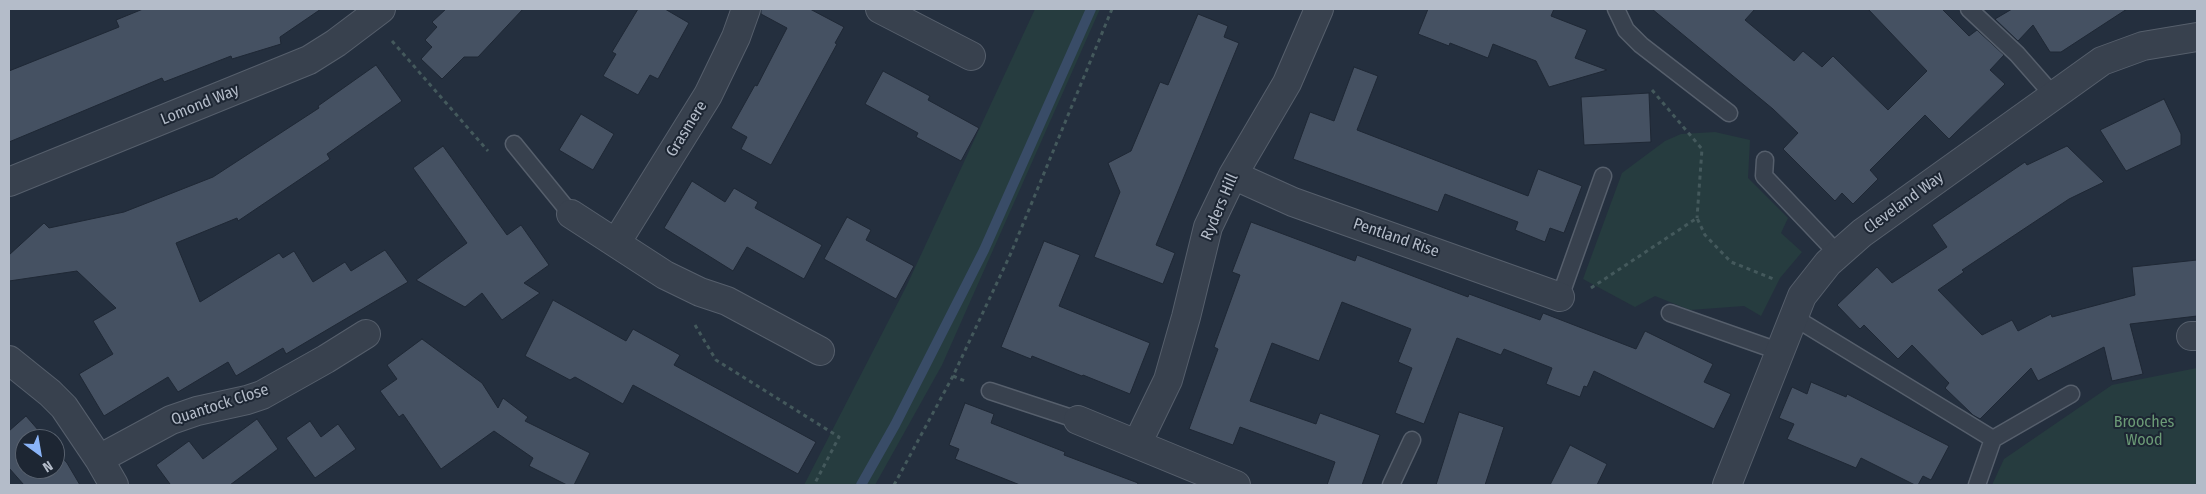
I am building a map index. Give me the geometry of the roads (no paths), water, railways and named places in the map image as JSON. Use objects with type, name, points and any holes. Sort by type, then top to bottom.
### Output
[{"type":"street","name":"Grasmere","points":[[616,243],[708,94],[736,37],[746,9]]},
{"type":"street","points":[[880,9],[971,56]]},
{"type":"street","name":"Ryders Hill","points":[[1138,444],[1168,380],[1186,318],[1208,227],[1233,175],[1287,83],[1319,9]]},
{"type":"street","name":"Lomond Way","points":[[9,182],[308,60],[336,44],[377,13]]},
{"type":"street","name":"Cleveland Way","points":[[1727,485],[1799,307],[1828,263],[1862,233],[2102,61],[2125,51],[2160,42],[2197,37]]},
{"type":"street","name":"Pentland Rise","points":[[1233,175],[1293,202],[1560,296]]},
{"type":"street","points":[[571,214],[665,275],[700,292],[727,301],[820,351]]},
{"type":"street","name":"Quantock Close","points":[[99,459],[171,420],[197,411],[247,400],[262,394],[290,380],[366,334]]},
{"type":"street","points":[[9,360],[50,393],[64,407],[114,485]]},
{"type":"street","points":[[1078,420],[1236,485]]},
{"type":"lane","points":[[1616,9],[1626,30],[1641,45],[1729,113]]},
{"type":"lane","points":[[1969,9],[2017,54],[2053,95]]},
{"type":"lane","points":[[514,144],[571,214]]},
{"type":"lane","points":[[1765,160],[1764,176],[1838,254]]},
{"type":"lane","points":[[1560,296],[1603,176]]},
{"type":"lane","points":[[1799,307],[1993,439]]},
{"type":"lane","points":[[1670,312],[1781,352]]},
{"type":"lane","points":[[990,391],[1078,420]]},
{"type":"lane","points":[[1976,485],[1993,439],[2071,394]]},
{"type":"lane","points":[[1392,485],[1412,440]]},
{"type":"waterway","points":[[861,485],[895,425],[984,250],[1091,9]]},
{"type":"park label","name":"Brooches Wood","points":[[2144,432]]}]
